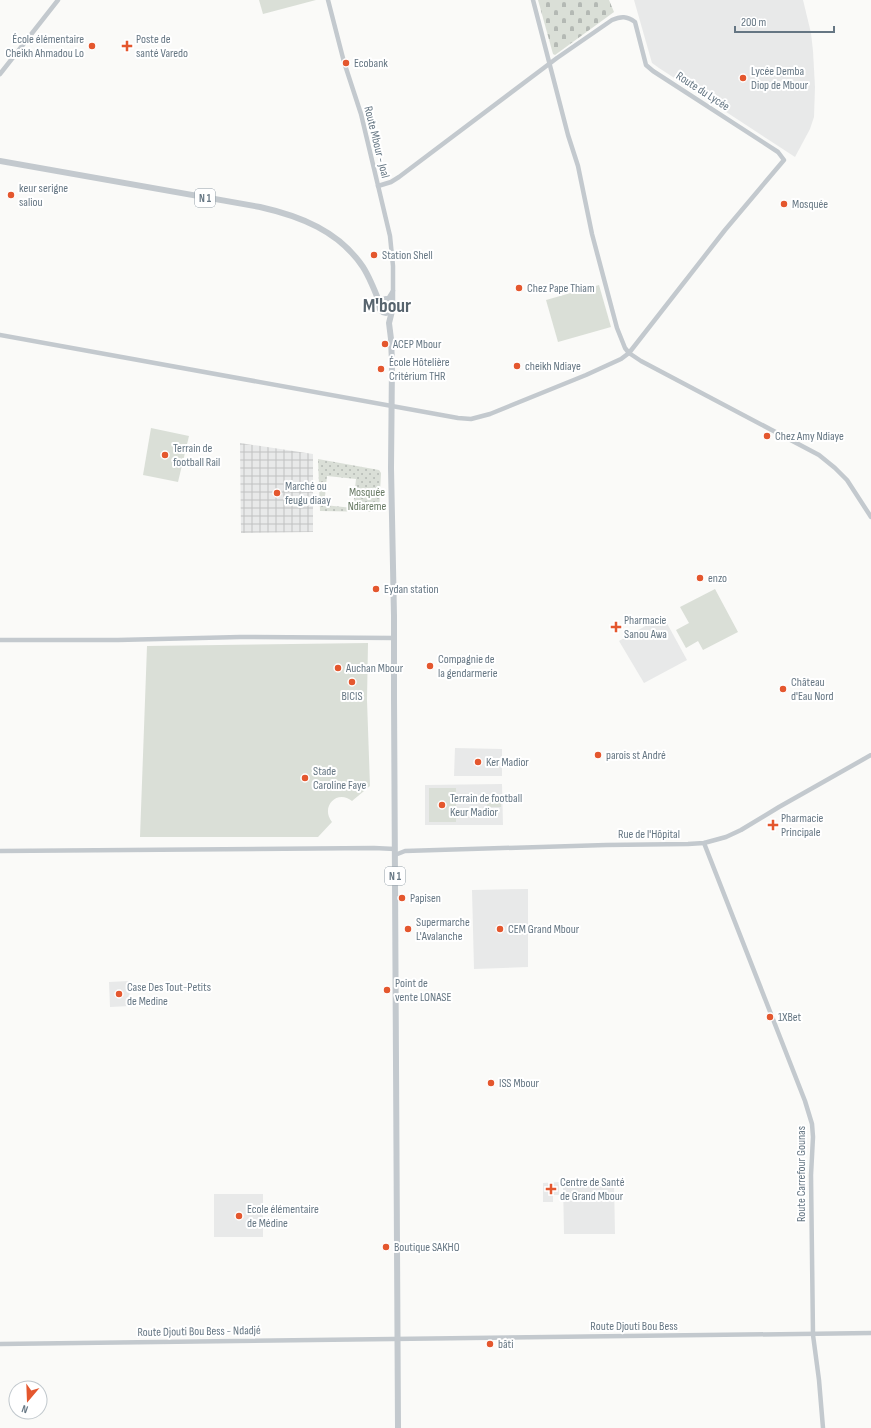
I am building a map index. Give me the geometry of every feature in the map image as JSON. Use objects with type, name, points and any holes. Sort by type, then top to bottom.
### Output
[{"type":"highway","name":"N 1","points":[[0,161],[260,207],[294,216],[315,225],[342,243],[363,266],[376,294],[393,307],[389,323],[391,339],[391,468],[394,638],[398,1428]]},
{"type":"highway","name":"N 1","points":[[386,301],[380,308],[389,323]]},
{"type":"highway","points":[[382,311],[387,313],[392,311]]},
{"type":"main road","points":[[0,74],[58,0]]},
{"type":"main road","name":"Route Mbour - Joal","points":[[328,0],[344,62],[361,114],[392,246],[393,291],[386,301]]},
{"type":"main road","points":[[533,0],[568,135],[578,166],[592,234],[617,328],[622,342],[629,353],[641,362],[819,455],[847,480],[871,517]]},
{"type":"main road","name":"Route du Lycée","points":[[550,64],[612,20],[619,16],[630,18],[635,22],[646,65],[778,152],[784,160],[725,230],[629,353]]},
{"type":"main road","points":[[378,186],[391,182],[399,177],[550,64]]},
{"type":"main road","points":[[0,335],[458,418],[475,418],[490,414],[586,375],[621,359],[629,353]]},
{"type":"main road","points":[[0,640],[118,640],[240,636],[394,638]]},
{"type":"main road","name":"Rue de l'Hôpital","points":[[405,851],[704,843],[736,833],[871,755]]},
{"type":"main road","name":"Route Carrefour Gounas","points":[[704,843],[805,1101],[812,1124],[813,1137],[811,1175],[813,1335],[823,1428]]},
{"type":"main road","points":[[0,851],[367,848],[405,851]]},
{"type":"main road","points":[[395,850],[405,851]]},
{"type":"main road","name":"Route Djouti Bou Bess","points":[[398,1339],[813,1335],[871,1333]]},
{"type":"main road","name":"Route Djouti Bou Bess - Ndadjé","points":[[0,1344],[398,1339]]},
{"type":"shaded area","name":"Lycée Demba Diop de Mbour","points":[[634,0],[803,0],[811,33],[813,51],[815,87],[814,117],[810,129],[795,157],[652,63]]},
{"type":"shaded area","name":"Marché ou feugu diaay","points":[[240,443],[313,454],[313,532],[241,533]]},
{"type":"shaded area","points":[[663,616],[687,660],[644,683],[619,641]]},
{"type":"shaded area","name":"Ker Madior","points":[[455,748],[502,749],[502,776],[454,776]]},
{"type":"shaded area","points":[[502,784],[503,825],[425,825],[425,785]]},
{"type":"shaded area","name":"CEM Grand Mbour","points":[[528,889],[528,967],[474,969],[472,890]]},
{"type":"shaded area","name":"Case Des Tout-Petits de Medine","points":[[129,981],[130,1006],[110,1007],[109,982]]},
{"type":"shaded area","name":"Centre de Santé de Grand Mbour","points":[[559,1182],[559,1195],[553,1195],[553,1202],[543,1202],[543,1183]]},
{"type":"shaded area","points":[[563,1182],[614,1182],[615,1234],[564,1234]]},
{"type":"shaded area","name":"Ecole élémentaire de Médine","points":[[214,1194],[263,1194],[263,1237],[214,1237]]},
{"type":"green space","points":[[259,0],[316,0],[263,14]]},
{"type":"green space","points":[[538,0],[609,0],[614,12],[555,55],[553,54]]},
{"type":"green space","points":[[599,285],[611,327],[558,342],[546,300]]},
{"type":"green space","name":"Terrain de football Rail","points":[[151,428],[189,436],[178,482],[143,475]]},
{"type":"green space","name":"Mosquée Ndiareme","points":[[318,459],[379,470],[381,473],[379,512],[320,511]],"holes":[[[327,476],[356,479],[353,508],[324,505]]]},
{"type":"green space","points":[[715,589],[738,632],[703,650],[698,641],[686,648],[676,630],[689,623],[680,607]]},
{"type":"green space","name":"Stade Caroline Faye","points":[[368,643],[367,700],[370,786],[352,801],[341,797],[332,801],[328,811],[332,822],[318,837],[140,837],[147,646]]},
{"type":"green space","name":"Terrain de football Keur Madior","points":[[429,788],[456,788],[456,822],[429,822]]},
{"type":"green space","points":[[487,798],[501,798],[501,807],[487,807]]},
{"type":"place","name":"École élémentaire Cheikh Ahmadou Lo","points":[[92,46]]},
{"type":"place","name":"Poste de santé Varedo","points":[[127,46]]},
{"type":"place","name":"Ecobank","points":[[346,63]]},
{"type":"place","name":"Lycée Demba Diop de Mbour","points":[[743,78]]},
{"type":"place","name":"keur serigne saliou","points":[[11,195]]},
{"type":"place","name":"Mosquée","points":[[784,204]]},
{"type":"place","name":"Station Shell","points":[[374,255]]},
{"type":"place","name":"Chez Pape Thiam","points":[[519,288]]},
{"type":"place","name":"ACEP Mbour","points":[[385,344]]},
{"type":"place","name":"cheikh Ndiaye","points":[[517,366]]},
{"type":"place","name":"École Hôtelière Critérium THR","points":[[381,369]]},
{"type":"place","name":"Chez Amy Ndiaye","points":[[767,436]]},
{"type":"place","name":"Terrain de football Rail","points":[[165,455]]},
{"type":"place","name":"Marché ou feugu diaay","points":[[277,493]]},
{"type":"place","name":"enzo","points":[[700,578]]},
{"type":"place","name":"Eydan station","points":[[376,589]]},
{"type":"place","name":"Pharmacie Sanou Awa","points":[[616,627]]},
{"type":"place","name":"Compagnie de la gendarmerie","points":[[430,666]]},
{"type":"place","name":"Auchan Mbour","points":[[338,668]]},
{"type":"place","name":"BICIS","points":[[352,682]]},
{"type":"place","name":"Château d'Eau Nord","points":[[783,689]]},
{"type":"place","name":"parois st André","points":[[598,755]]},
{"type":"place","name":"Ker Madior","points":[[478,762]]},
{"type":"place","name":"Stade Caroline Faye","points":[[305,778]]},
{"type":"place","name":"Terrain de football Keur Madior","points":[[442,805]]},
{"type":"place","name":"Pharmacie Principale","points":[[773,825]]},
{"type":"place","name":"Papisen","points":[[402,898]]},
{"type":"place","name":"Supermarche L'Avalanche","points":[[408,929]]},
{"type":"place","name":"CEM Grand Mbour","points":[[500,929]]},
{"type":"place","name":"Point de vente LONASE","points":[[387,990]]},
{"type":"place","name":"Case Des Tout-Petits de Medine","points":[[119,994]]},
{"type":"place","name":"1XBet","points":[[770,1017]]},
{"type":"place","name":"ISS Mbour","points":[[491,1083]]},
{"type":"place","name":"Centre de Santé de Grand Mbour","points":[[551,1189]]},
{"type":"place","name":"Ecole élémentaire de Médine","points":[[239,1216]]},
{"type":"place","name":"Boutique SAKHO","points":[[386,1247]]},
{"type":"place","name":"bâti","points":[[490,1344]]},
{"type":"district","name":"M'bour","points":[[387,305]]}]
